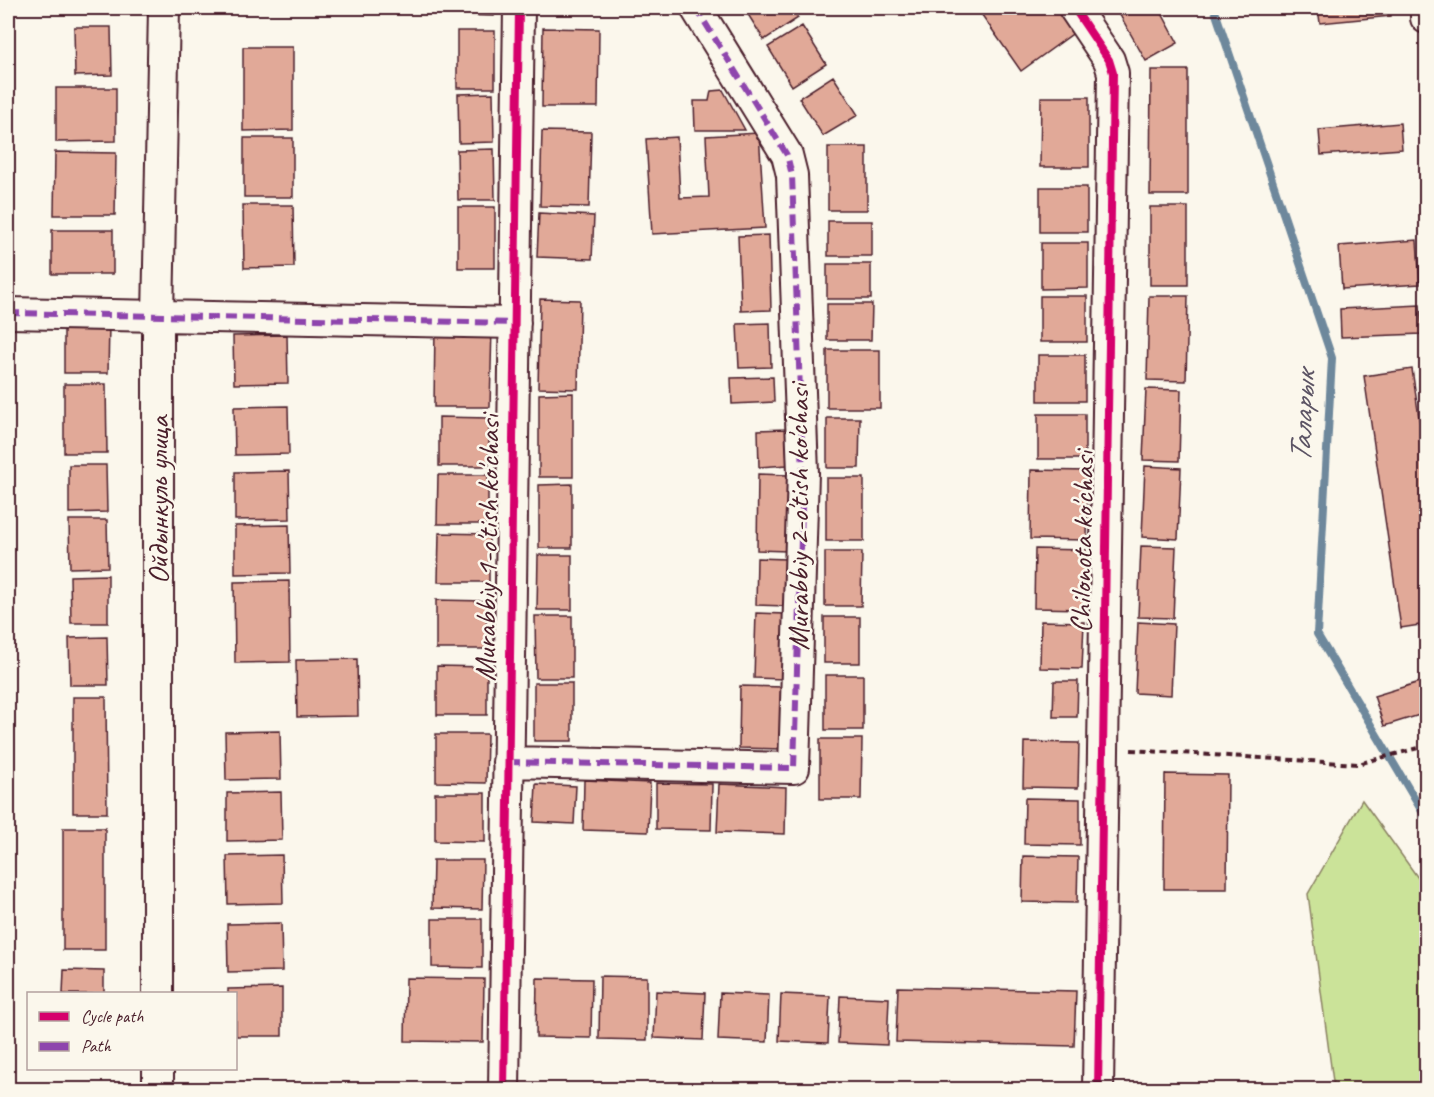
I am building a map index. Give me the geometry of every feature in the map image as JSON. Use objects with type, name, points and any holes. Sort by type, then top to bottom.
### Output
[{"type":"street","name":"Ойдынкуль улица","points":[[158,992],[158,317],[164,8]]},
{"type":"street","name":"Murabbiy 1-o'tish ko'chasi","points":[[504,1089],[519,8]]},
{"type":"street","name":"Murabbiy 2-o'tish ko'chasi","points":[[508,762],[794,768],[803,473],[792,175],[787,155],[696,8]]},
{"type":"street","name":"Chilonota ko'chasi","points":[[1074,8],[1109,60],[1113,73],[1098,1089]]},
{"type":"street","points":[[1426,8],[1426,18]]},
{"type":"street","points":[[8,313],[515,323]]},
{"type":"street","points":[[158,1070],[158,1089]]},
{"type":"path","points":[[1103,749],[1358,764],[1426,746]]},
{"type":"green space","points":[[1362,800],[1426,889],[1426,1089],[1334,1089],[1308,894]]},
{"type":"building","points":[[74,8],[112,8],[112,12],[74,12]]},
{"type":"building","points":[[461,8],[494,8],[494,16],[461,15]]},
{"type":"building","points":[[744,8],[791,8],[798,18],[764,40]]},
{"type":"building","points":[[977,8],[1058,8],[1075,32],[1021,71]]},
{"type":"building","points":[[1116,8],[1159,8],[1178,43],[1146,61]]},
{"type":"building","points":[[1318,8],[1390,8],[1391,16],[1320,23]]},
{"type":"building","points":[[802,26],[826,64],[792,86],[768,47]]},
{"type":"building","points":[[74,27],[111,27],[112,75],[75,76]]},
{"type":"building","points":[[543,28],[599,29],[598,107],[542,107]]},
{"type":"building","points":[[457,31],[495,31],[495,88],[457,88]]},
{"type":"building","points":[[243,47],[293,47],[293,130],[243,131]]},
{"type":"building","points":[[1151,70],[1188,70],[1188,195],[1150,195]]},
{"type":"building","points":[[833,76],[858,115],[823,136],[799,98]]},
{"type":"building","points":[[56,88],[116,88],[116,141],[56,142]]},
{"type":"building","points":[[723,90],[745,130],[695,130],[694,101],[709,101],[711,91]]},
{"type":"building","points":[[493,93],[494,142],[459,143],[458,94]]},
{"type":"building","points":[[1041,97],[1089,97],[1089,167],[1040,167]]},
{"type":"building","points":[[1400,123],[1402,149],[1321,155],[1319,130]]},
{"type":"building","points":[[542,131],[591,132],[589,207],[540,206]]},
{"type":"building","points":[[759,133],[765,228],[652,234],[646,139],[677,137],[680,198],[709,197],[706,136]]},
{"type":"building","points":[[244,138],[293,138],[293,197],[244,197]]},
{"type":"building","points":[[828,147],[867,147],[867,210],[828,210]]},
{"type":"building","points":[[494,149],[495,200],[458,200],[457,150]]},
{"type":"building","points":[[55,152],[116,153],[115,215],[54,215]]},
{"type":"building","points":[[1040,187],[1087,187],[1087,232],[1040,232]]},
{"type":"building","points":[[243,205],[293,205],[294,267],[244,268]]},
{"type":"building","points":[[458,207],[495,207],[495,268],[458,268]]},
{"type":"building","points":[[1150,207],[1188,207],[1188,285],[1150,285]]},
{"type":"building","points":[[539,213],[594,216],[592,259],[537,257]]},
{"type":"building","points":[[828,221],[872,221],[872,256],[828,256]]},
{"type":"building","points":[[52,230],[113,230],[113,274],[52,274]]},
{"type":"building","points":[[769,235],[771,310],[741,311],[738,236]]},
{"type":"building","points":[[1417,240],[1420,284],[1342,289],[1339,246]]},
{"type":"building","points":[[1041,243],[1088,243],[1088,288],[1041,289]]},
{"type":"building","points":[[827,264],[871,264],[871,299],[827,299]]},
{"type":"building","points":[[1040,296],[1087,296],[1087,342],[1040,342]]},
{"type":"building","points":[[1149,296],[1188,296],[1186,381],[1147,380]]},
{"type":"building","points":[[540,299],[580,300],[578,389],[538,388]]},
{"type":"building","points":[[827,304],[872,304],[871,340],[827,340]]},
{"type":"building","points":[[1420,305],[1422,334],[1341,337],[1340,309]]},
{"type":"building","points":[[770,323],[771,367],[739,368],[737,324]]},
{"type":"building","points":[[64,325],[109,325],[108,373],[64,373]]},
{"type":"building","points":[[435,325],[492,326],[490,407],[434,407]]},
{"type":"building","points":[[287,335],[288,383],[234,384],[233,336]]},
{"type":"building","points":[[827,350],[880,350],[880,408],[827,408]]},
{"type":"building","points":[[1038,355],[1085,355],[1085,401],[1038,401]]},
{"type":"building","points":[[1412,369],[1426,466],[1426,624],[1401,628],[1364,376]]},
{"type":"building","points":[[773,377],[774,402],[732,404],[731,378]]},
{"type":"building","points":[[64,384],[106,384],[107,453],[64,453]]},
{"type":"building","points":[[1146,389],[1181,390],[1179,461],[1143,460]]},
{"type":"building","points":[[573,393],[573,477],[539,477],[539,394]]},
{"type":"building","points":[[288,406],[289,454],[235,455],[234,407]]},
{"type":"building","points":[[1038,414],[1085,414],[1085,459],[1038,459]]},
{"type":"building","points":[[439,417],[489,418],[489,466],[439,466]]},
{"type":"building","points":[[827,418],[860,418],[859,468],[827,468]]},
{"type":"building","points":[[786,429],[787,465],[759,467],[758,430]]},
{"type":"building","points":[[69,465],[106,465],[107,512],[69,513]]},
{"type":"building","points":[[1145,466],[1181,468],[1178,539],[1142,537]]},
{"type":"building","points":[[1031,470],[1088,471],[1087,540],[1030,539]]},
{"type":"building","points":[[289,471],[290,519],[235,520],[235,472]]},
{"type":"building","points":[[758,474],[788,475],[787,551],[757,550]]},
{"type":"building","points":[[438,475],[488,475],[488,524],[437,524]]},
{"type":"building","points":[[826,478],[864,478],[864,541],[826,541]]},
{"type":"building","points":[[572,484],[572,548],[539,548],[539,485]]},
{"type":"building","points":[[69,520],[107,520],[108,567],[70,568]]},
{"type":"building","points":[[289,525],[290,573],[235,574],[235,526]]},
{"type":"building","points":[[439,533],[489,534],[489,582],[438,582]]},
{"type":"building","points":[[1141,546],[1176,547],[1173,618],[1138,617]]},
{"type":"building","points":[[1035,549],[1086,550],[1084,609],[1034,608]]},
{"type":"building","points":[[825,552],[862,552],[861,606],[825,606]]},
{"type":"building","points":[[538,555],[572,555],[572,610],[537,610]]},
{"type":"building","points":[[757,558],[786,559],[786,606],[756,605]]},
{"type":"building","points":[[108,575],[108,623],[71,623],[70,576]]},
{"type":"building","points":[[289,581],[290,662],[235,663],[234,582]]},
{"type":"building","points":[[436,600],[487,601],[486,649],[436,649]]},
{"type":"building","points":[[756,613],[785,614],[783,679],[754,678]]},
{"type":"building","points":[[535,616],[572,616],[572,678],[536,678]]},
{"type":"building","points":[[824,617],[860,617],[860,663],[824,663]]},
{"type":"building","points":[[1041,621],[1084,622],[1082,669],[1040,668]]},
{"type":"building","points":[[1138,622],[1174,624],[1171,695],[1135,693]]},
{"type":"building","points":[[107,637],[108,685],[70,685],[69,638]]},
{"type":"building","points":[[357,659],[358,716],[297,717],[296,660]]},
{"type":"building","points":[[437,666],[487,667],[487,715],[437,715]]},
{"type":"building","points":[[825,675],[863,675],[863,730],[825,730]]},
{"type":"building","points":[[1426,680],[1426,713],[1384,726],[1374,696]]},
{"type":"building","points":[[1054,681],[1078,681],[1077,717],[1053,717]]},
{"type":"building","points":[[534,683],[572,683],[572,741],[534,741]]},
{"type":"building","points":[[740,686],[783,687],[782,749],[739,748]]},
{"type":"building","points":[[73,697],[106,697],[107,813],[73,813]]},
{"type":"building","points":[[280,731],[281,779],[226,780],[225,732]]},
{"type":"building","points":[[436,734],[487,734],[486,783],[436,782]]},
{"type":"building","points":[[820,739],[862,739],[861,799],[820,799]]},
{"type":"building","points":[[1024,742],[1079,743],[1078,788],[1023,787]]},
{"type":"building","points":[[1165,774],[1228,775],[1227,889],[1164,889]]},
{"type":"building","points":[[584,780],[650,783],[648,832],[583,830]]},
{"type":"building","points":[[656,783],[712,784],[711,830],[656,829]]},
{"type":"building","points":[[536,784],[576,786],[574,824],[534,822]]},
{"type":"building","points":[[719,784],[786,787],[785,834],[717,832]]},
{"type":"building","points":[[281,792],[282,840],[227,841],[227,793]]},
{"type":"building","points":[[435,793],[485,793],[485,842],[435,841]]},
{"type":"building","points":[[1025,798],[1080,799],[1080,845],[1024,844]]},
{"type":"building","points":[[63,828],[105,828],[105,950],[63,950]]},
{"type":"building","points":[[282,855],[283,903],[228,904],[227,856]]},
{"type":"building","points":[[1023,856],[1078,857],[1077,903],[1022,902]]},
{"type":"building","points":[[433,860],[483,860],[482,909],[432,908]]},
{"type":"building","points":[[432,919],[482,919],[482,968],[432,967]]},
{"type":"building","points":[[281,923],[282,971],[228,972],[227,924]]},
{"type":"building","points":[[64,970],[104,971],[104,992],[63,992]]},
{"type":"building","points":[[600,976],[647,977],[647,1040],[599,1039]]},
{"type":"building","points":[[406,978],[484,979],[483,1042],[405,1041]]},
{"type":"building","points":[[537,978],[592,979],[591,1038],[536,1037]]},
{"type":"building","points":[[898,987],[1076,991],[1074,1046],[896,1042]]},
{"type":"building","points":[[282,988],[282,1036],[237,1036],[237,992],[228,992],[228,989]]},
{"type":"building","points":[[656,991],[705,993],[703,1040],[654,1038]]},
{"type":"building","points":[[720,993],[769,995],[767,1042],[718,1040]]},
{"type":"building","points":[[781,994],[830,996],[828,1043],[779,1041]]},
{"type":"building","points":[[840,996],[889,998],[887,1045],[838,1043]]},
{"type":"building","points":[[1128,1085],[1154,1086],[1154,1090],[1128,1090]]},
{"type":"waterway","name":"Таларык","points":[[1214,8],[1332,358],[1317,634],[1426,818]]},
{"type":"marked path","points":[[508,762],[794,768],[803,473],[792,175],[787,155],[696,8]]},
{"type":"marked path","points":[[1426,8],[1426,18]]},
{"type":"marked path","points":[[8,313],[515,323]]},
{"type":"cycle path","points":[[504,1090],[519,8]]},
{"type":"cycle path","points":[[1074,8],[1109,60],[1113,73],[1098,1090]]}]
